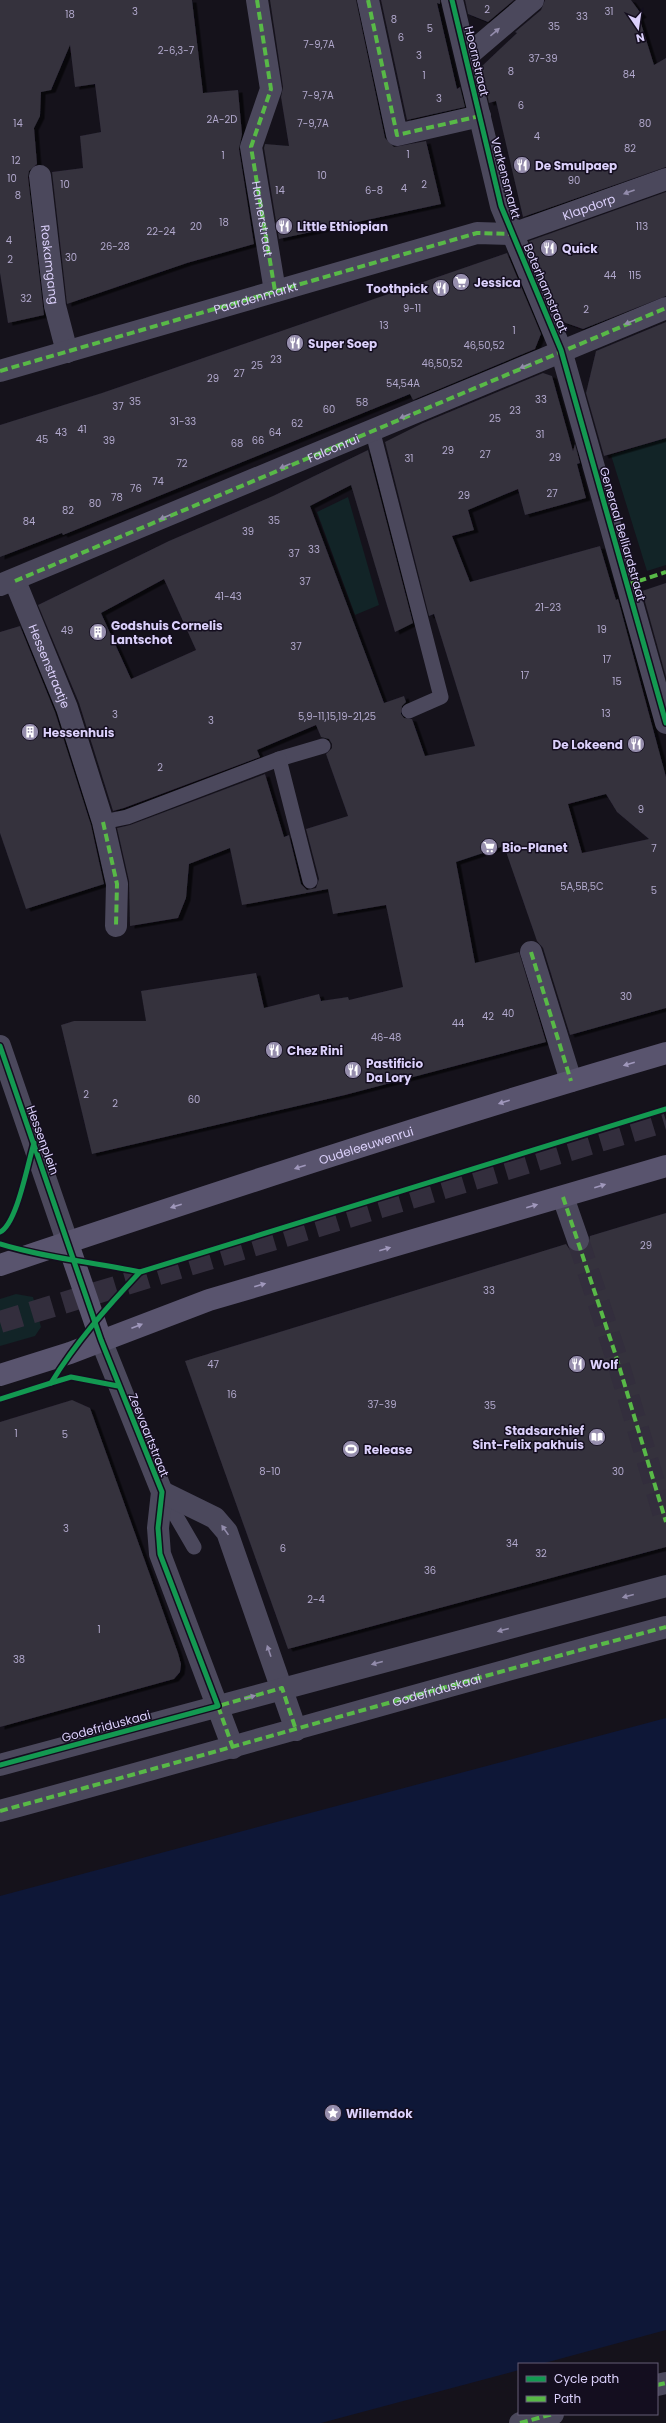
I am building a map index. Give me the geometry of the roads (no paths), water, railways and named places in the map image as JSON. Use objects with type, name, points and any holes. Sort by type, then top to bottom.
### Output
[{"type":"street","name":"Hamerstraat","points":[[257,0],[271,90],[251,147],[275,291]]},
{"type":"street","points":[[368,0],[397,135],[481,121]]},
{"type":"street","name":"Hoornstraat","points":[[452,0],[481,121]]},
{"type":"street","points":[[466,57],[533,0]]},
{"type":"street","name":"Varkensmarkt","points":[[481,121],[501,206],[512,234]]},
{"type":"street","name":"Roskamgang","points":[[40,176],[56,306],[67,352]]},
{"type":"street","name":"Klapdorp","points":[[512,234],[666,179]]},
{"type":"street","name":"Paardenmarkt","points":[[0,371],[476,232],[512,234]]},
{"type":"street","name":"Boterhamstraat","points":[[512,234],[561,350]]},
{"type":"street","name":"Falconrui","points":[[8,583],[561,350],[666,308]]},
{"type":"street","name":"Generaal Belliardstraat","points":[[561,350],[666,723]]},
{"type":"street","name":"Hessenstraatje","points":[[8,583],[67,708],[103,822],[117,884],[116,926]]},
{"type":"street","points":[[531,952],[571,1081]]},
{"type":"street","name":"Hessenplein","points":[[0,1046],[67,1241]]},
{"type":"street","name":"Oudeleeuwenrui","points":[[0,1265],[67,1241],[571,1081],[666,1053]]},
{"type":"street","points":[[0,1375],[209,1300],[666,1166]]},
{"type":"street","points":[[563,1197],[578,1240]]},
{"type":"street","name":"Zeevaartstraat","points":[[67,1241],[101,1340],[162,1492],[158,1528],[160,1554],[233,1748]]},
{"type":"street","name":"Zeevaartstraat","points":[[162,1492],[215,1518],[227,1532],[296,1730]]},
{"type":"street","name":"Godefriduskaai","points":[[0,1765],[666,1586]]},
{"type":"street","name":"Godefriduskaai","points":[[0,1811],[233,1748],[433,1689],[666,1627]]},
{"type":"street","points":[[520,2423],[549,2415]]},
{"type":"lane","points":[[372,429],[441,697],[409,711]]},
{"type":"lane","points":[[103,822],[127,817],[279,759],[324,746]]},
{"type":"lane","points":[[279,759],[310,881]]},
{"type":"lane","points":[[162,1492],[194,1547]]},
{"type":"water","name":"Willemdok","points":[[666,1718],[666,2330],[545,2363],[518,2363],[518,2370],[321,2423],[0,2423],[0,1896]]},
{"type":"tunnel","points":[[0,1322],[666,1121]]},
{"type":"tunnel","points":[[578,1240],[616,1356],[666,1522]]},
{"type":"place","name":"De Smulpaep","points":[[522,165]]},
{"type":"place","name":"Little Ethiopian","points":[[284,226]]},
{"type":"place","name":"Quick","points":[[549,248]]},
{"type":"place","name":"Jessica","points":[[461,282]]},
{"type":"place","name":"Toothpick","points":[[441,288]]},
{"type":"place","name":"Super Soep","points":[[295,343]]},
{"type":"place","name":"Godshuis Cornelis Lantschot","points":[[98,632]]},
{"type":"place","name":"Hessenhuis","points":[[30,732]]},
{"type":"place","name":"De Lokeend","points":[[636,744]]},
{"type":"place","name":"Bio-Planet","points":[[489,847]]},
{"type":"place","name":"Chez Rini","points":[[274,1050]]},
{"type":"place","name":"Pastificio Da Lory","points":[[353,1070]]},
{"type":"place","name":"Wolf","points":[[577,1364]]},
{"type":"place","name":"Stadsarchief Sint-Felix pakhuis","points":[[597,1437]]},
{"type":"place","name":"Release","points":[[351,1449]]},
{"type":"place","name":"Willemdok","points":[[333,2113]]}]
